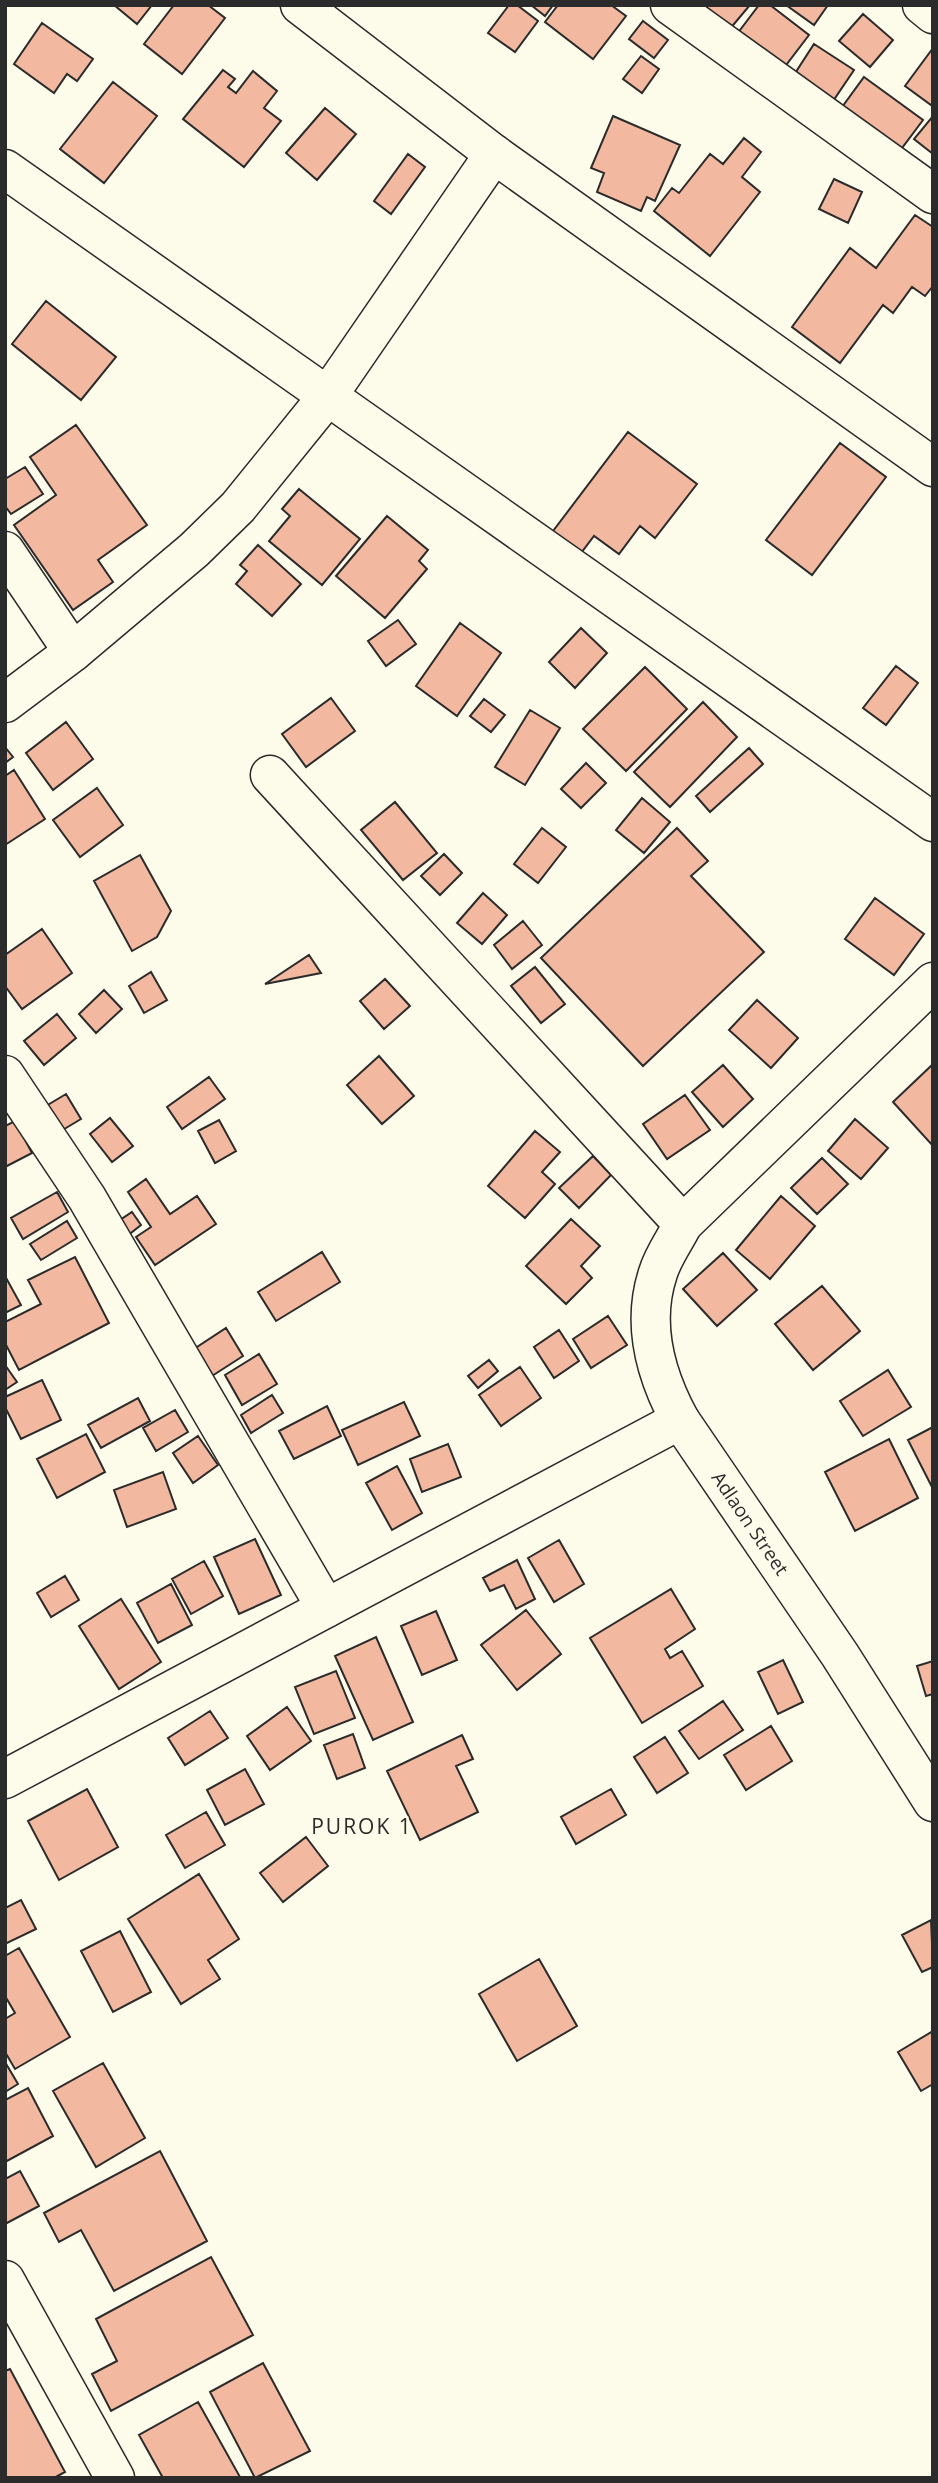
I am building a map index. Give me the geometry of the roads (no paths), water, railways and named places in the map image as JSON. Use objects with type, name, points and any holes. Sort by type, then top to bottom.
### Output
[{"type":"street","points":[[300,5],[494,154],[933,467]]},
{"type":"street","points":[[670,5],[933,194]]},
{"type":"street","points":[[922,5],[933,14]]},
{"type":"street","points":[[5,703],[72,652],[194,550],[238,507],[327,397],[494,154]]},
{"type":"street","points":[[5,169],[933,822]]},
{"type":"street","points":[[5,551],[72,652]]},
{"type":"street","points":[[270,775],[683,1224]]},
{"type":"street","name":"Adlaon Street","points":[[933,982],[683,1224],[658,1272],[650,1306],[652,1347],[661,1385],[680,1420],[840,1655],[933,1802]]},
{"type":"street","points":[[5,1075],[87,1198],[326,1608]]},
{"type":"street","points":[[5,1779],[680,1420]]},
{"type":"street","points":[[5,2280],[116,2478]]},
{"type":"district","name":"PUROK 1","points":[[362,1826]]}]
